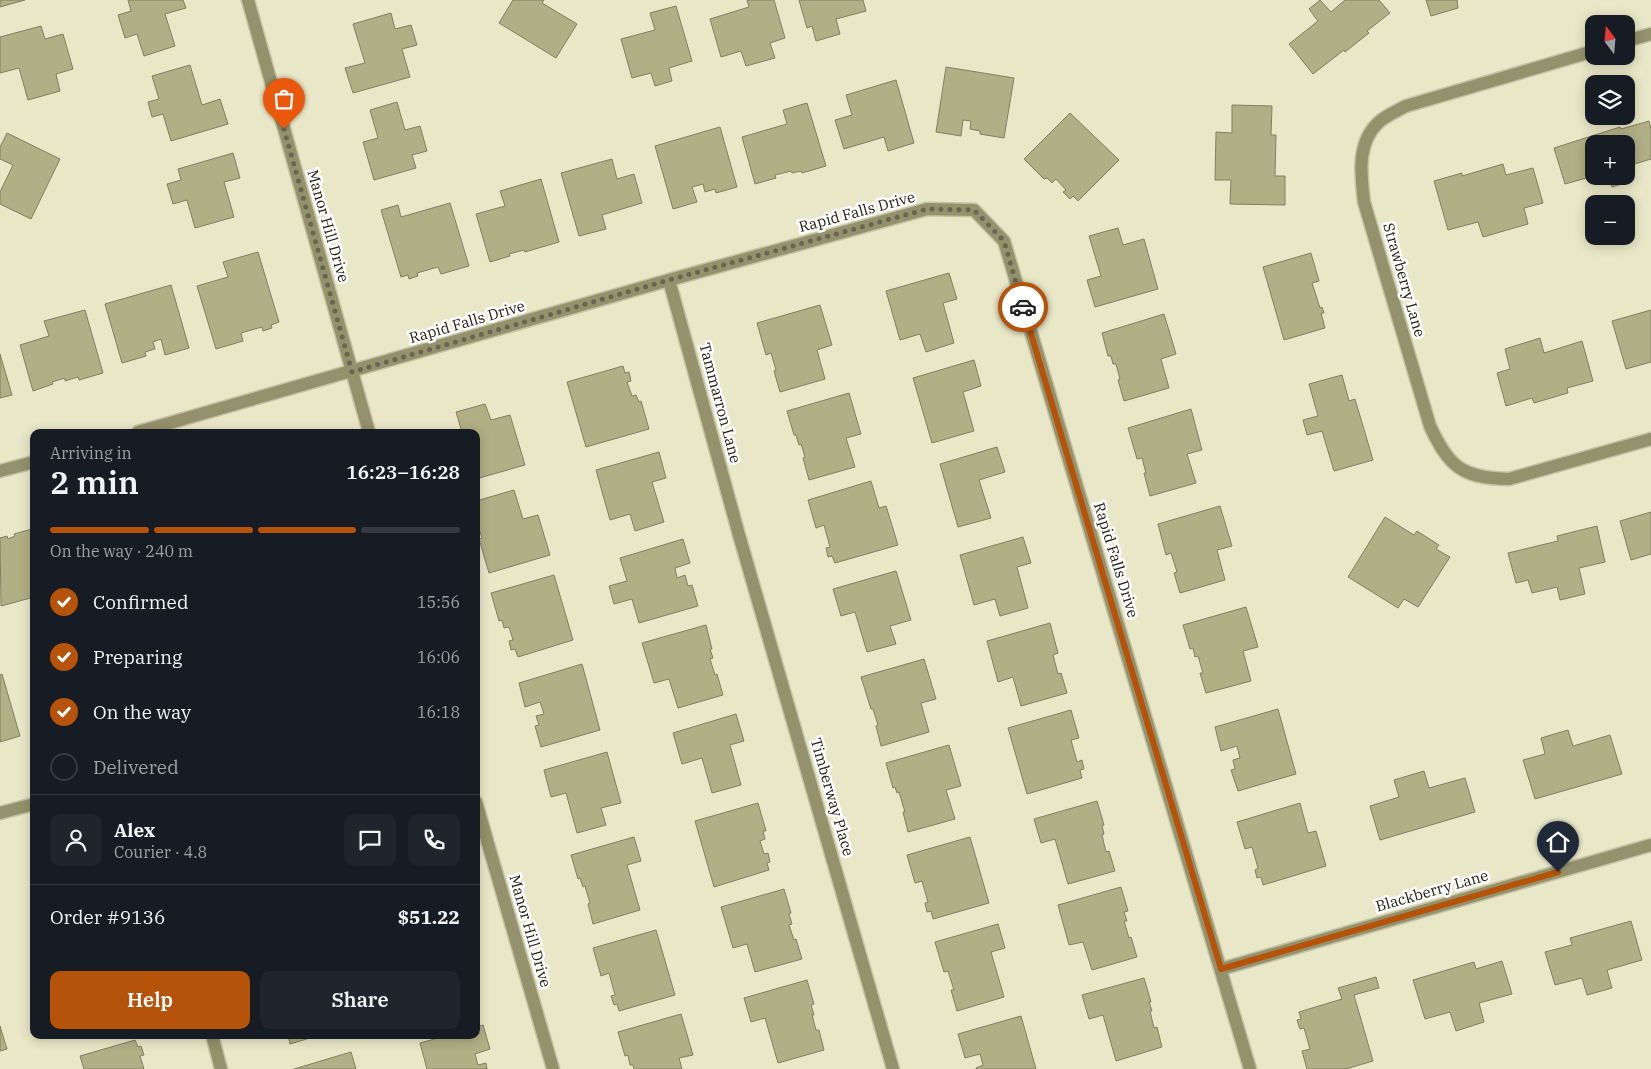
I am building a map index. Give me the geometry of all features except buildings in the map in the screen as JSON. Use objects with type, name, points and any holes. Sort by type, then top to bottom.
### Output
[{"type":"street","name":"Manor Hill Drive","points":[[248,0],[368,429]]},
{"type":"street","points":[[1635,38],[1651,34]]},
{"type":"street","name":"Strawberry Lane","points":[[1585,54],[1406,106],[1378,122],[1362,150],[1360,171],[1364,202],[1430,426],[1441,450],[1451,462],[1474,475],[1509,479],[1651,438]]},
{"type":"street","name":"Rapid Falls Drive","points":[[149,429],[669,280],[927,209],[974,210],[1004,241],[1250,1069]]},
{"type":"street","name":"Tammarron Lane","points":[[669,280],[739,535]]},
{"type":"street","points":[[0,471],[30,463]]},
{"type":"street","name":"Timberway Place","points":[[739,535],[893,1069]]},
{"type":"street","points":[[0,813],[30,805]]},
{"type":"street","name":"Manor Hill Drive","points":[[480,816],[554,1069]]},
{"type":"street","name":"Blackberry Lane","points":[[1221,969],[1651,845]]},
{"type":"street","points":[[213,1039],[221,1069]]},
{"type":"way so far","points":[[284,129],[352,372],[669,280],[927,209],[974,210],[1004,241],[1023,307]]},
{"type":"route","points":[[1023,307],[1221,969],[1558,872]]}]
